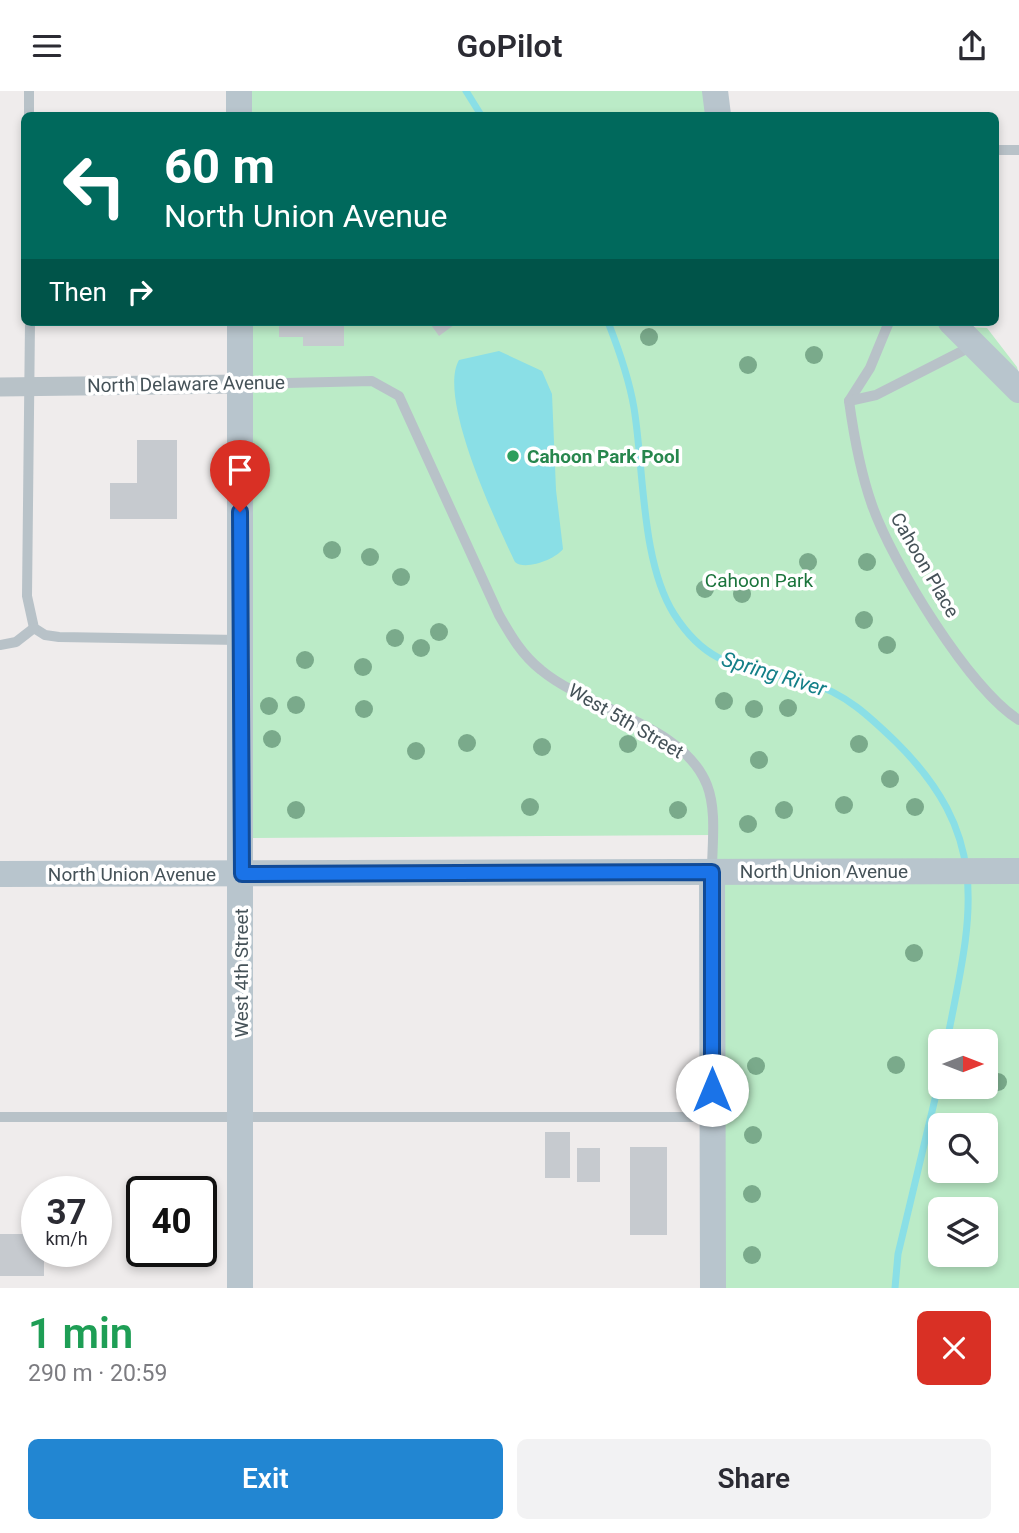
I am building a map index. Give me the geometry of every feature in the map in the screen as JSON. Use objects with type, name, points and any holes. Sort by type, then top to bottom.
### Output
[{"type":"street","points":[[239,91],[239,112]]},
{"type":"street","points":[[715,91],[718,112]]},
{"type":"street","name":"West 4th Street","points":[[240,326],[240,1288]]},
{"type":"street","points":[[956,326],[1016,382]]},
{"type":"street","name":"North Delaware Avenue","points":[[0,387],[240,384]]},
{"type":"street","name":"North Union Avenue","points":[[0,874],[1013,871]]},
{"type":"street","name":"West 5th Street","points":[[712,872],[713,1288]]},
{"type":"lane","points":[[29,91],[29,112]]},
{"type":"lane","points":[[999,150],[1019,150]]},
{"type":"lane","points":[[30,326],[27,596],[34,628],[45,635],[59,637],[241,640]]},
{"type":"lane","points":[[849,401],[870,367],[887,326]]},
{"type":"lane","points":[[849,401],[876,395],[947,362],[976,344]]},
{"type":"lane","name":"North Delaware Avenue","points":[[240,384],[372,381]]},
{"type":"lane","name":"West 5th Street","points":[[372,381],[399,396],[499,615],[520,650],[557,682],[676,746],[698,767],[706,783],[712,809],[712,872]]},
{"type":"lane","name":"Cahoon Place","points":[[849,401],[862,475],[894,553],[946,637],[987,693],[1019,720]]},
{"type":"lane","points":[[0,645],[16,642],[34,628]]},
{"type":"lane","points":[[0,1117],[712,1117]]},
{"type":"green space","points":[[239,91],[715,91],[718,112],[239,112]]},
{"type":"green space","name":"Cahoon Park","points":[[240,326],[964,326],[987,328],[1017,367],[1019,1288],[713,1288],[712,835],[242,838]]},
{"type":"water","name":"Cahoon Park Pool","points":[[499,351],[542,371],[552,394],[556,490],[563,549],[554,557],[540,563],[526,565],[515,562],[472,461],[456,402],[454,378],[459,360]]},
{"type":"building","points":[[279,326],[344,326],[344,346],[303,346],[303,337],[279,337]]},
{"type":"building","points":[[432,326],[453,326],[439,336]]},
{"type":"building","points":[[137,440],[177,440],[177,519],[110,519],[110,483],[137,483]]},
{"type":"building","points":[[545,1132],[570,1132],[570,1178],[545,1178]]},
{"type":"building","points":[[630,1147],[667,1147],[667,1235],[630,1235]]},
{"type":"building","points":[[577,1148],[600,1148],[600,1182],[577,1182]]},
{"type":"building","points":[[0,1234],[21,1234],[21,1267],[44,1267],[44,1276],[0,1276]]},
{"type":"waterway","name":"Spring River","points":[[466,91],[479,112]]},
{"type":"waterway","name":"Spring River","points":[[609,326],[632,397],[649,542],[663,593],[674,614],[703,648],[718,657],[751,669],[823,687],[856,707],[896,742],[928,778],[949,813],[962,847],[968,882],[968,918],[949,1029]]},
{"type":"waterway","name":"Spring River","points":[[895,1288],[898,1254],[935,1099]]},
{"type":"place","name":"Cahoon Park Pool","points":[[513,456]]},
{"type":"route","points":[[240,512],[242,874],[712,872],[712,1090]]}]
